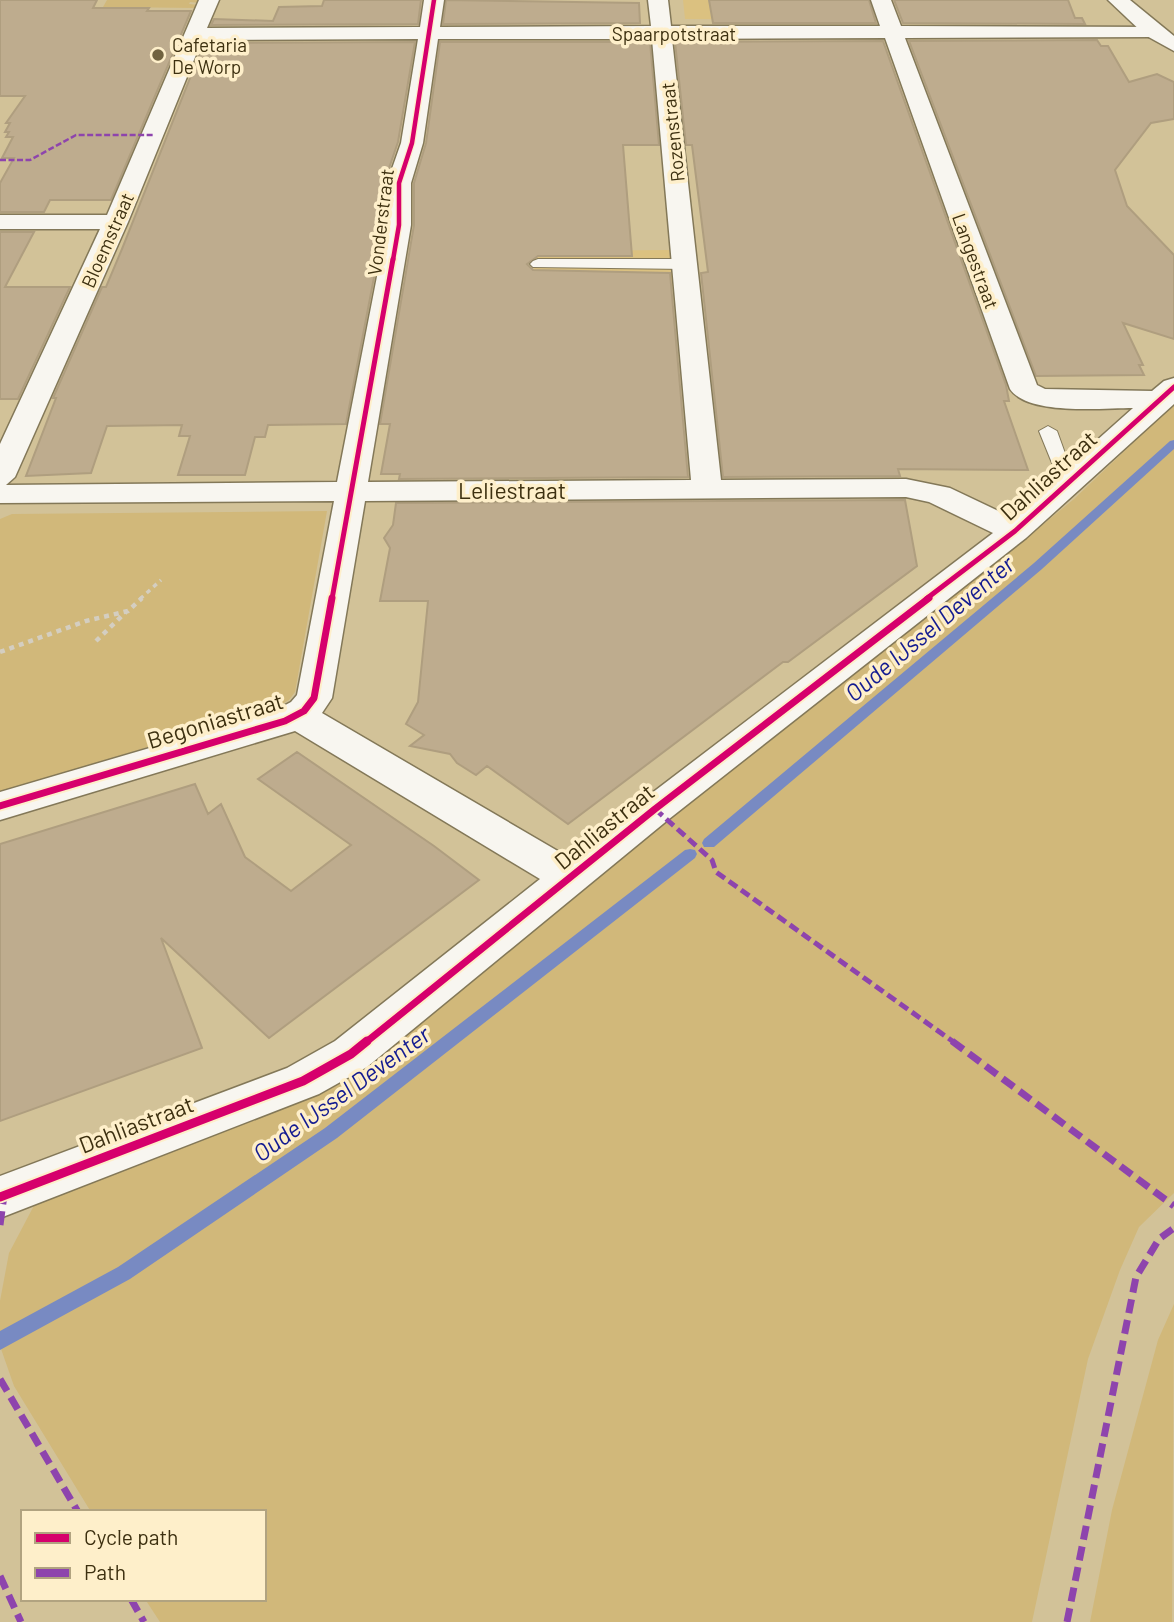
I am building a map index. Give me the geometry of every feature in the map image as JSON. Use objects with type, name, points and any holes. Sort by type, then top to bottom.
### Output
[{"type":"street","name":"Bloemstraat","points":[[0,477],[116,222],[209,0]]},
{"type":"street","name":"Vonderstraat","points":[[352,491],[399,225],[397,210],[404,157],[412,143],[434,0]]},
{"type":"street","name":"Rozenstraat","points":[[659,0],[707,489]]},
{"type":"street","name":"Langestraat","points":[[881,0],[1024,389],[1045,398],[1168,393]]},
{"type":"street","points":[[1118,0],[1152,31],[1174,45]]},
{"type":"street","name":"Spaarpotstraat","points":[[195,34],[1152,31]]},
{"type":"street","points":[[0,222],[116,222]]},
{"type":"street","name":"Dahliastraat","points":[[0,1197],[303,1081],[351,1054],[655,809],[1015,531],[1168,393]]},
{"type":"street","name":"Leliestraat","points":[[0,494],[915,488],[939,495],[1015,531]]},
{"type":"street","name":"Begoniastraat","points":[[0,806],[297,716],[310,705],[316,691],[352,491]]},
{"type":"street","name":"Begoniastraat","points":[[297,716],[571,878]]},
{"type":"lane","points":[[538,264],[686,264]]},
{"type":"lane","points":[[1048,431],[1058,459],[1083,470]]},
{"type":"path","points":[[96,641],[160,580]]},
{"type":"path","points":[[0,652],[86,621],[128,611]]},
{"type":"shaded area","points":[[107,0],[201,0],[200,3],[189,4],[199,5],[198,8],[103,7]]},
{"type":"shaded area","points":[[683,0],[851,0],[858,20],[685,19]]},
{"type":"shaded area","points":[[673,250],[675,286],[533,287],[535,251]]},
{"type":"shaded area","points":[[1174,404],[1174,1193],[1139,1227],[1120,1270],[1088,1359],[1032,1622],[160,1622],[146,1601],[266,1601],[266,1510],[90,1510],[14,1386],[0,1346],[0,1301],[9,1253],[39,1196],[359,1063],[1074,499]]},
{"type":"shaded area","points":[[327,511],[295,692],[289,700],[273,709],[0,792],[0,519],[12,514]]},
{"type":"shaded area","points":[[1174,1304],[1172,1622],[1090,1622],[1112,1510],[1158,1340]]},
{"type":"building","points":[[0,0],[97,0],[93,8],[191,11],[111,200],[50,200],[44,212],[0,212],[0,183],[14,158],[2,158],[13,137],[6,137],[9,132],[5,132],[10,123],[6,123],[25,96],[0,96]]},
{"type":"building","points":[[324,0],[421,0],[418,24],[211,25],[214,19],[273,21],[279,7],[322,6]]},
{"type":"building","points":[[446,0],[639,3],[640,23],[443,24]]},
{"type":"building","points":[[709,0],[869,0],[876,23],[713,23]]},
{"type":"building","points":[[894,0],[1068,0],[1075,18],[1082,18],[1085,24],[903,23]]},
{"type":"building","points":[[1097,40],[1101,46],[1108,46],[1129,82],[1157,74],[1174,82],[1174,119],[1151,123],[1115,170],[1127,206],[1174,255],[1174,339],[1123,323],[1143,365],[1139,365],[1144,375],[1036,376],[909,41]]},
{"type":"building","points":[[883,41],[1006,385],[1009,401],[1004,401],[1028,470],[898,469],[900,476],[723,477],[701,273],[708,272],[692,145],[686,145],[675,42]]},
{"type":"building","points":[[415,42],[398,142],[384,183],[384,225],[346,424],[268,425],[265,437],[255,437],[245,475],[178,475],[190,436],[179,436],[182,425],[107,426],[91,473],[26,476],[56,398],[53,398],[102,287],[106,287],[204,43]]},
{"type":"building","points":[[440,42],[650,42],[659,145],[623,145],[632,256],[538,256],[527,264],[533,270],[670,273],[688,477],[399,479],[400,474],[381,474],[390,424],[380,424],[414,225],[414,183],[426,143]]},
{"type":"building","points":[[0,232],[34,232],[5,287],[70,287],[18,399],[0,399]]},
{"type":"building","points":[[905,500],[917,566],[788,662],[783,662],[568,824],[487,766],[476,775],[457,763],[450,754],[410,746],[424,735],[406,724],[418,702],[428,601],[380,601],[390,548],[384,538],[393,525],[396,503]]},
{"type":"building","points":[[297,752],[479,880],[269,1038],[161,938],[202,1048],[0,1121],[0,844],[195,784],[208,814],[221,804],[245,857],[291,891],[351,845],[258,779]]},
{"type":"waterway","name":"Oude IJssel Deventer","points":[[709,843],[1038,566],[1174,443]]},
{"type":"waterway","name":"Oude IJssel Deventer","points":[[0,1341],[124,1273],[331,1133],[690,854]]},
{"type":"marked path","points":[[0,160],[30,160],[76,135],[153,135]]},
{"type":"marked path","points":[[655,809],[712,860],[716,872],[1001,1076],[1174,1206]]},
{"type":"marked path","points":[[0,1225],[4,1195]]},
{"type":"marked path","points":[[1067,1622],[1136,1277],[1159,1239],[1174,1228]]},
{"type":"marked path","points":[[0,1379],[77,1510]]},
{"type":"marked path","points":[[0,1576],[21,1622]]},
{"type":"marked path","points":[[132,1601],[144,1622]]},
{"type":"cycle path","points":[[0,806],[285,721],[304,711],[314,698],[399,225],[399,183],[412,143],[434,0]]},
{"type":"cycle path","points":[[0,1197],[303,1081],[351,1054],[655,809],[1015,531],[1174,387]]},
{"type":"place","name":"Cafetaria De Worp","points":[[158,55]]}]
